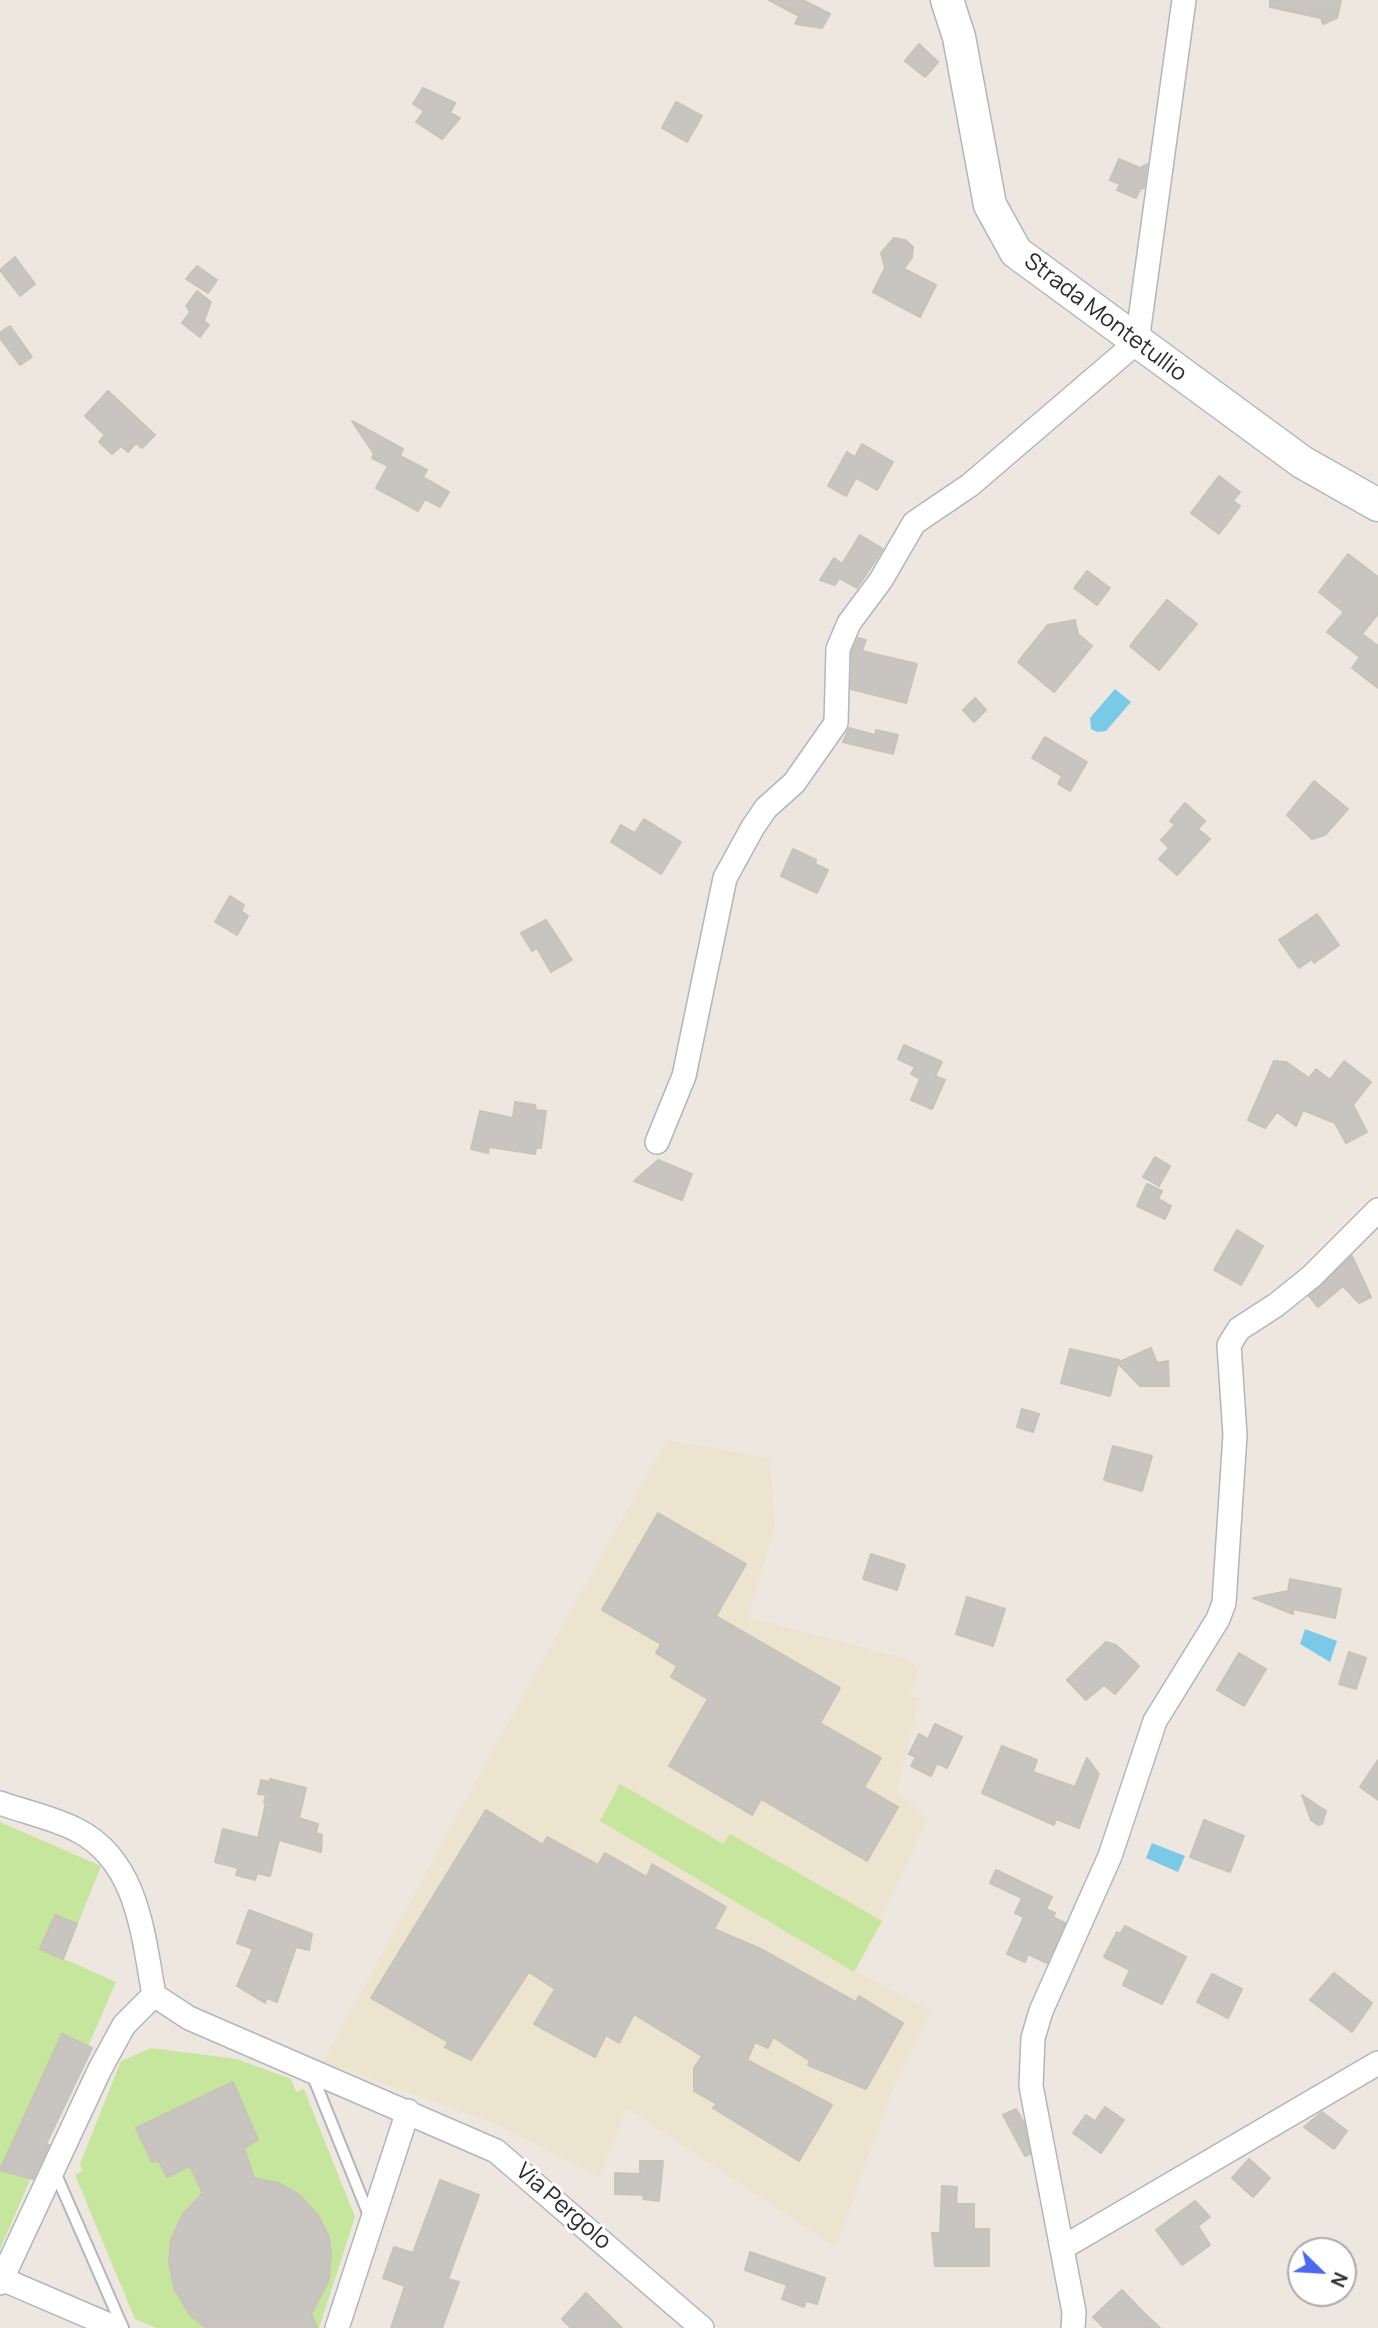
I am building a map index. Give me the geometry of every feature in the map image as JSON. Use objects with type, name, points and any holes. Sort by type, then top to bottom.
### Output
[{"type":"street","name":"Strada Montetullio","points":[[947,0],[958,37],[990,205],[1016,252],[1302,462],[1378,505]]},
{"type":"street","points":[[657,1142],[684,1076],[725,878],[766,808],[794,783],[836,723],[838,649],[849,623],[881,580],[914,523],[970,485],[1137,342],[1184,0]]},
{"type":"street","points":[[1073,2328],[1074,2312],[1031,2086],[1032,2038],[1041,2011],[1110,1856],[1154,1721],[1217,1619],[1224,1603],[1235,1435],[1229,1345],[1239,1329],[1276,1306],[1312,1276],[1378,1210]]},
{"type":"street","points":[[0,1803],[78,1830],[111,1856],[129,1881],[144,1939],[154,1995],[124,2025],[100,2069],[1,2281],[116,2328]]},
{"type":"street","name":"Via Pergolo","points":[[154,1995],[189,2018],[408,2111],[503,2156],[702,2328]]},
{"type":"street","points":[[1062,2248],[1378,2063]]},
{"type":"street","points":[[337,2328],[408,2111]]},
{"type":"lane","points":[[310,2068],[371,2220]]},
{"type":"lane","points":[[54,2170],[123,2328]]},
{"type":"shaded area","points":[[667,1440],[770,1458],[775,1525],[748,1617],[907,1659],[919,1668],[910,1696],[920,1698],[897,1791],[928,1819],[855,1971],[930,2011],[894,2085],[836,2247],[627,2108],[599,2177],[497,2124],[323,2062],[510,1719]]},
{"type":"green space","points":[[620,1784],[723,1844],[730,1834],[882,1921],[854,1972],[600,1821]]},
{"type":"green space","points":[[0,1822],[101,1866],[64,1959],[116,1982],[0,2249]]},
{"type":"green space","points":[[151,2048],[237,2059],[291,2079],[296,2092],[304,2089],[355,2217],[319,2328],[156,2328],[135,2319],[75,2175],[82,2171],[80,2164],[121,2061]]},
{"type":"water","points":[[1115,689],[1131,702],[1106,731],[1097,732],[1091,729],[1090,718]]},
{"type":"water","points":[[1305,1629],[1337,1641],[1330,1662],[1300,1644]]},
{"type":"water","points":[[1152,1843],[1185,1856],[1178,1872],[1146,1858]]},
{"type":"building","points":[[769,0],[803,0],[830,14],[822,28],[795,24],[799,16]]},
{"type":"building","points":[[1270,0],[1341,0],[1337,18],[1323,24],[1321,18],[1270,7]]},
{"type":"building","points":[[919,44],[938,62],[925,77],[905,61]]},
{"type":"building","points":[[423,88],[455,103],[450,113],[460,118],[442,139],[416,122],[424,111],[413,104]]},
{"type":"building","points":[[676,102],[702,116],[687,142],[662,128]]},
{"type":"building","points":[[1119,159],[1140,168],[1147,164],[1144,188],[1140,189],[1136,198],[1117,190],[1120,184],[1110,180]]},
{"type":"building","points":[[894,238],[905,240],[913,247],[912,257],[904,269],[936,285],[920,317],[873,292],[885,268],[881,253]]},
{"type":"building","points":[[15,257],[35,284],[20,296],[0,270]]},
{"type":"building","points":[[197,266],[217,280],[208,293],[186,279]]},
{"type":"building","points":[[197,291],[211,302],[204,321],[209,325],[200,337],[182,323],[190,312],[186,306]]},
{"type":"building","points":[[10,326],[32,357],[20,365],[0,338],[0,333]]},
{"type":"building","points":[[108,391],[155,435],[142,448],[136,443],[128,452],[121,446],[112,454],[99,442],[105,435],[85,416]]},
{"type":"building","points":[[352,421],[403,449],[400,456],[427,470],[423,477],[449,492],[440,507],[425,499],[418,511],[376,488],[388,466],[372,458],[374,454]]},
{"type":"building","points":[[862,444],[893,462],[877,490],[856,478],[846,496],[828,486],[847,452],[855,457]]},
{"type":"building","points":[[1219,476],[1240,492],[1233,501],[1240,506],[1219,534],[1191,513]]},
{"type":"building","points":[[860,535],[883,549],[857,588],[839,578],[835,585],[820,580],[834,558],[842,564]]},
{"type":"building","points":[[1348,554],[1378,577],[1378,614],[1362,634],[1378,646],[1378,688],[1352,668],[1360,657],[1327,632],[1344,612],[1319,592]]},
{"type":"building","points":[[1087,571],[1110,588],[1097,605],[1074,588]]},
{"type":"building","points":[[1167,600],[1197,624],[1159,670],[1130,646]]},
{"type":"building","points":[[1075,620],[1078,634],[1092,646],[1054,692],[1018,662],[1048,625]]},
{"type":"building","points":[[858,638],[866,640],[862,651],[917,664],[906,703],[851,689],[852,652]]},
{"type":"building","points":[[975,698],[986,710],[974,722],[963,710]]},
{"type":"building","points":[[849,728],[875,735],[876,730],[898,735],[893,754],[843,742]]},
{"type":"building","points":[[1045,737],[1087,762],[1070,791],[1058,784],[1062,776],[1032,758]]},
{"type":"building","points":[[1314,781],[1348,809],[1325,835],[1312,839],[1287,815]]},
{"type":"building","points":[[1185,803],[1205,821],[1198,829],[1210,839],[1177,875],[1159,859],[1169,848],[1161,840],[1175,825],[1170,821]]},
{"type":"building","points":[[644,819],[681,842],[661,874],[611,842],[621,825],[635,833]]},
{"type":"building","points":[[793,849],[816,860],[815,864],[828,870],[817,893],[781,876]]},
{"type":"building","points":[[230,896],[244,905],[241,911],[248,916],[237,935],[215,922]]},
{"type":"building","points":[[1317,914],[1339,945],[1314,963],[1312,959],[1299,968],[1279,940]]},
{"type":"building","points":[[546,920],[572,960],[551,972],[537,948],[532,951],[521,933]]},
{"type":"building","points":[[904,1045],[942,1062],[935,1076],[945,1080],[932,1109],[911,1100],[920,1079],[911,1074],[915,1067],[898,1059]]},
{"type":"building","points":[[1274,1061],[1286,1062],[1309,1078],[1316,1069],[1330,1080],[1344,1061],[1371,1082],[1353,1105],[1367,1132],[1346,1143],[1335,1123],[1303,1110],[1296,1126],[1277,1112],[1265,1128],[1248,1120]]},
{"type":"building","points":[[515,1102],[535,1105],[536,1110],[546,1111],[541,1148],[536,1148],[535,1154],[489,1147],[488,1153],[471,1149],[480,1111],[513,1118]]},
{"type":"building","points":[[1155,1157],[1170,1166],[1159,1186],[1143,1177]]},
{"type":"building","points":[[658,1160],[692,1174],[682,1200],[634,1181]]},
{"type":"building","points":[[1147,1184],[1162,1191],[1158,1199],[1171,1206],[1165,1219],[1137,1206]]},
{"type":"building","points":[[1237,1230],[1263,1246],[1241,1285],[1214,1270]]},
{"type":"building","points":[[1352,1256],[1371,1297],[1359,1303],[1343,1286],[1318,1307],[1309,1296]]},
{"type":"building","points":[[1151,1348],[1157,1363],[1168,1361],[1169,1386],[1140,1386],[1118,1363],[1110,1396],[1061,1383],[1070,1349],[1119,1362]]},
{"type":"building","points":[[1022,1409],[1039,1414],[1033,1432],[1017,1427]]},
{"type":"building","points":[[1113,1446],[1152,1456],[1142,1491],[1104,1480]]},
{"type":"building","points":[[658,1513],[746,1564],[716,1616],[840,1688],[820,1723],[881,1758],[864,1787],[898,1807],[867,1861],[761,1799],[752,1815],[669,1766],[708,1699],[671,1677],[677,1666],[656,1653],[661,1644],[602,1610]]},
{"type":"building","points":[[871,1554],[905,1565],[897,1590],[863,1579]]},
{"type":"building","points":[[1290,1579],[1341,1589],[1335,1618],[1293,1609],[1293,1614],[1253,1598],[1288,1591]]},
{"type":"building","points":[[967,1597],[1005,1609],[993,1646],[956,1634]]},
{"type":"building","points":[[1106,1642],[1116,1645],[1139,1666],[1115,1694],[1104,1685],[1086,1700],[1067,1680]]},
{"type":"building","points":[[1349,1652],[1366,1658],[1356,1689],[1339,1684]]},
{"type":"building","points":[[1239,1653],[1266,1669],[1244,1706],[1217,1690]]},
{"type":"building","points":[[935,1724],[962,1737],[947,1768],[937,1763],[931,1776],[911,1766],[916,1757],[909,1754],[919,1734],[928,1739]]},
{"type":"building","points":[[1002,1746],[1037,1760],[1033,1772],[1075,1787],[1087,1758],[1099,1774],[1079,1828],[1056,1819],[1054,1825],[982,1793]]},
{"type":"building","points":[[1378,1760],[1378,1800],[1360,1787]]},
{"type":"building","points":[[270,1779],[306,1788],[299,1818],[318,1824],[316,1833],[322,1835],[321,1852],[279,1840],[270,1876],[257,1873],[255,1880],[236,1875],[238,1868],[215,1862],[223,1829],[258,1838],[266,1795],[258,1794],[261,1780],[270,1782]]},
{"type":"building","points":[[1302,1795],[1326,1811],[1322,1824],[1318,1825],[1311,1820]]},
{"type":"building","points":[[486,1810],[543,1845],[547,1837],[598,1865],[605,1853],[647,1877],[652,1864],[726,1907],[714,1929],[761,1949],[856,2002],[859,1996],[903,2023],[866,2089],[808,2065],[810,2061],[773,2037],[768,2048],[755,2042],[747,2060],[832,2105],[799,2161],[713,2108],[717,2104],[694,2091],[694,2068],[702,2056],[634,2014],[619,2043],[606,2035],[595,2057],[534,2024],[555,1989],[529,1972],[471,2060],[445,2047],[448,2042],[371,1998]]},
{"type":"building","points":[[1204,1820],[1244,1836],[1230,1872],[1190,1857]]},
{"type":"building","points":[[996,1870],[1052,1897],[1046,1909],[1039,1906],[1055,1913],[1053,1917],[1065,1923],[1047,1963],[1028,1954],[1025,1962],[1007,1954],[1024,1917],[1015,1913],[1022,1898],[990,1883]]},
{"type":"building","points":[[249,1910],[312,1934],[309,1950],[296,1947],[277,2002],[267,1998],[265,2003],[237,1986],[253,1949],[237,1943]]},
{"type":"building","points":[[55,1915],[77,1924],[63,1959],[40,1949]]},
{"type":"building","points":[[1125,1926],[1186,1957],[1162,2004],[1123,1985],[1130,1970],[1104,1957],[1117,1932],[1120,1934]]},
{"type":"building","points":[[1334,1973],[1372,2003],[1352,2032],[1310,2000]]},
{"type":"building","points":[[1212,1974],[1242,1989],[1228,2018],[1197,2002]]},
{"type":"building","points":[[62,2034],[92,2048],[46,2144],[49,2145],[33,2179],[0,2170]]},
{"type":"building","points":[[233,2082],[258,2140],[244,2148],[254,2178],[278,2183],[298,2194],[318,2215],[328,2235],[331,2252],[329,2280],[311,2314],[317,2328],[206,2328],[190,2315],[175,2290],[169,2263],[171,2240],[183,2214],[203,2193],[190,2166],[167,2177],[159,2161],[152,2162],[136,2128]]},
{"type":"building","points":[[1105,2107],[1124,2120],[1101,2153],[1073,2133],[1086,2115],[1095,2121]]},
{"type":"building","points":[[1016,2109],[1024,2123],[1030,2154],[1025,2156],[1003,2115]]},
{"type":"building","points":[[1322,2112],[1347,2131],[1334,2149],[1304,2127]]},
{"type":"building","points":[[1249,2159],[1270,2178],[1253,2197],[1232,2178]]},
{"type":"building","points":[[640,2161],[663,2161],[659,2201],[643,2199],[644,2195],[615,2194],[615,2173],[640,2174]]},
{"type":"building","points":[[440,2180],[479,2195],[448,2279],[459,2282],[442,2328],[391,2328],[405,2286],[383,2278],[394,2247],[413,2253]]},
{"type":"building","points":[[942,2186],[957,2187],[956,2204],[974,2204],[974,2229],[989,2229],[989,2266],[935,2266],[932,2233],[940,2233]]},
{"type":"building","points":[[1195,2201],[1210,2217],[1198,2226],[1210,2245],[1182,2265],[1156,2230]]},
{"type":"building","points":[[750,2252],[825,2278],[817,2304],[806,2301],[804,2307],[782,2299],[787,2285],[745,2270]]},
{"type":"building","points":[[1122,2290],[1160,2328],[1104,2328],[1093,2317]]},
{"type":"building","points":[[586,2293],[622,2328],[571,2328],[562,2319]]}]
